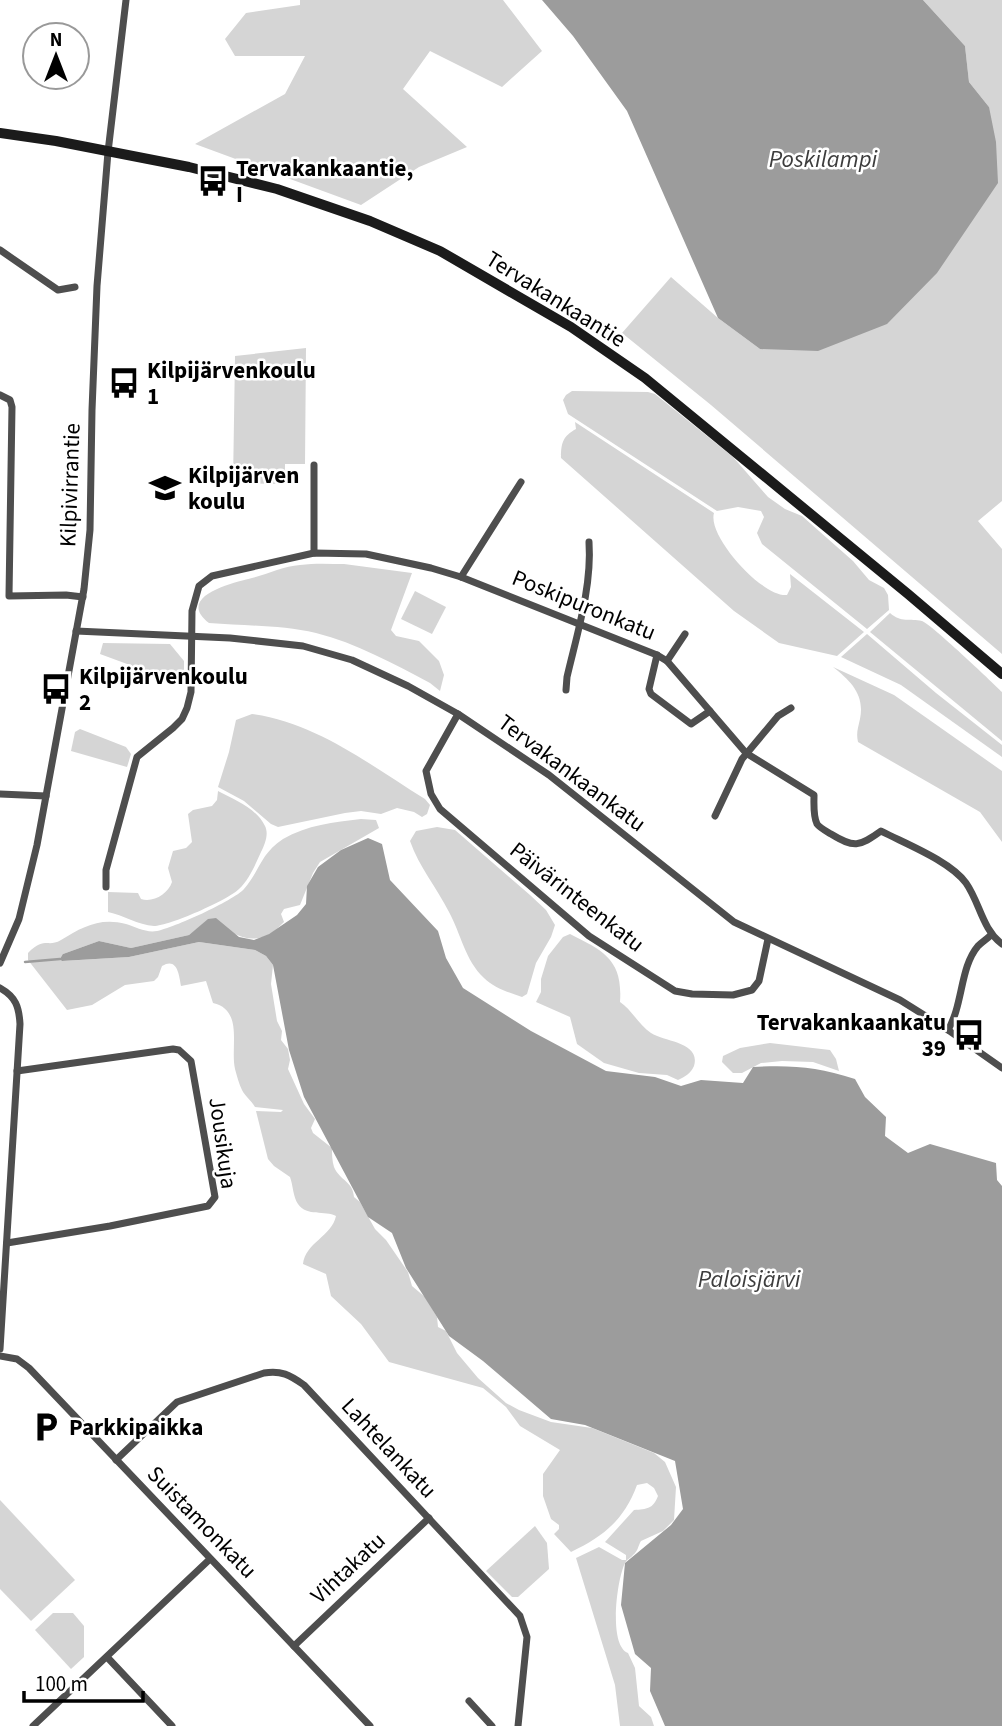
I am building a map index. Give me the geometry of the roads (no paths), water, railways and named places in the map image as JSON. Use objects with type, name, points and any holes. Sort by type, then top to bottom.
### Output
[{"type":"street","name":"Kilpivirrantie","points":[[0,963],[24,901],[47,796],[83,597],[90,530],[97,286],[108,152],[127,0]]},
{"type":"street","name":"Tervakankaantie","points":[[0,133],[189,167],[277,189],[370,221],[440,251],[572,327],[645,378],[709,428],[1002,674]]},
{"type":"street","points":[[0,250],[58,290],[75,287]]},
{"type":"street","points":[[0,395],[10,400],[12,407],[9,596],[83,597]]},
{"type":"street","points":[[314,465],[314,553]]},
{"type":"street","points":[[461,577],[473,554],[521,482]]},
{"type":"street","points":[[0,525],[9,524]]},
{"type":"street","points":[[566,690],[590,556],[590,542]]},
{"type":"street","name":"Poskipuronkatu","points":[[106,887],[106,870],[137,757],[173,728],[182,719],[187,708],[191,692],[193,600],[203,582],[227,572],[314,553],[346,553],[394,559],[461,577],[657,655],[667,661],[746,753],[814,795],[817,823],[845,843],[855,845],[881,831],[956,872],[968,886],[991,935],[1002,944]]},
{"type":"street","name":"Tervakankaankatu","points":[[76,631],[253,639],[328,652],[408,686],[458,714],[549,775],[734,922],[885,992],[948,1030],[1002,1068]]},
{"type":"street","points":[[667,661],[685,634]]},
{"type":"street","points":[[657,655],[649,684],[651,694],[691,724],[710,711]]},
{"type":"street","points":[[715,816],[746,753],[778,716],[791,708]]},
{"type":"street","name":"Päivärinteenkatu","points":[[458,714],[426,771],[428,784],[440,809],[589,936],[667,987],[692,994],[743,994],[752,990],[759,981],[768,939]]},
{"type":"street","points":[[0,794],[47,796]]},
{"type":"street","points":[[948,1030],[956,1013],[973,955],[978,946],[991,935]]},
{"type":"street","points":[[0,988],[12,996],[19,1010],[0,1349]]},
{"type":"street","name":"Jousikuja","points":[[8,1243],[208,1206],[215,1197],[191,1061],[179,1050],[17,1071]]},
{"type":"street","name":"Suistamonkatu","points":[[0,1356],[17,1359],[24,1364],[370,1726]]},
{"type":"street","name":"Lahtelankatu","points":[[116,1460],[177,1402],[264,1373],[285,1373],[304,1385],[523,1621],[527,1637],[518,1726]]},
{"type":"street","name":"Vihtakatu","points":[[293,1646],[429,1518]]},
{"type":"street","points":[[33,1726],[210,1559]]},
{"type":"street","points":[[107,1657],[172,1726]]},
{"type":"street","points":[[469,1702],[492,1726]]},
{"type":"water","name":"Poskilampi","points":[[542,0],[923,0],[965,46],[969,82],[989,107],[996,142],[998,183],[937,273],[887,324],[818,351],[760,349],[718,318],[627,111],[573,36]]},
{"type":"water","name":"Paloisjärvi","points":[[368,838],[382,844],[390,880],[438,931],[446,958],[463,988],[531,1031],[606,1071],[655,1077],[681,1086],[701,1080],[743,1083],[753,1067],[817,1069],[855,1079],[865,1097],[886,1117],[885,1136],[908,1153],[930,1144],[996,1163],[997,1180],[1002,1186],[1002,1726],[665,1726],[650,1691],[651,1668],[635,1654],[621,1605],[625,1563],[671,1525],[683,1509],[675,1461],[585,1425],[551,1419],[449,1336],[406,1268],[392,1233],[368,1217],[304,1097],[289,1050],[273,965],[266,956],[255,950],[199,942],[129,957],[60,959],[63,954],[99,941],[131,948],[189,935],[208,919],[216,918],[239,937],[254,940],[269,934],[297,915],[306,904],[307,886],[318,867],[341,850]]},
{"type":"waterway","points":[[25,962],[60,959]]},
{"type":"place","name":"Tervakankaantie, I","points":[[213,181]]},
{"type":"place","name":"Kilpijärvenkoulu 1","points":[[124,383]]},
{"type":"place","name":"Kilpijärven koulu","points":[[165,488]]},
{"type":"place","name":"Kilpijärvenkoulu 2","points":[[56,689]]},
{"type":"place","name":"Tervakankaankatu 39","points":[[969,1035]]},
{"type":"place","name":"Parkkipaikka","points":[[46,1427]]}]
